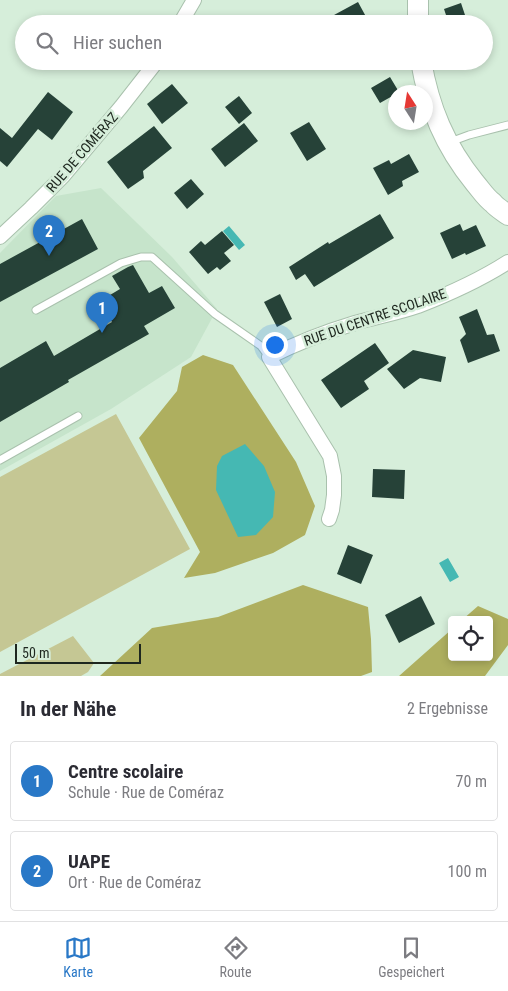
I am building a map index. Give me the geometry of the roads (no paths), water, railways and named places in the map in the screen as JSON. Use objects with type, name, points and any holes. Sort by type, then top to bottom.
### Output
[{"type":"street","points":[[185,15],[194,0]]},
{"type":"street","points":[[418,0],[418,15]]},
{"type":"street","name":"RUE DE COMÉRAZ","points":[[0,237],[63,176],[150,70]]},
{"type":"street","points":[[423,70],[429,98],[448,144],[462,167],[492,203],[508,215]]},
{"type":"street","name":"RUE DU CENTRE SCOLAIRE","points":[[269,357],[324,333],[417,306],[460,288],[508,262]]},
{"type":"street","points":[[269,357],[330,456],[334,476],[334,495],[329,519]]},
{"type":"lane","points":[[448,144],[469,135],[508,125]]},
{"type":"lane","points":[[36,310],[120,263],[141,257],[152,257],[215,314],[261,346],[269,357]]},
{"type":"lane","points":[[0,460],[78,416]]},
{"type":"water","points":[[229,226],[245,245],[239,250],[223,231]]},
{"type":"water","points":[[245,444],[264,466],[275,492],[273,517],[256,535],[238,537],[216,490],[217,466],[222,456]]},
{"type":"water","points":[[448,558],[459,577],[450,582],[439,563]]},
{"type":"place","name":"UAPE","points":[[49,256]]},
{"type":"place","name":"Centre scolaire","points":[[102,333]]}]
